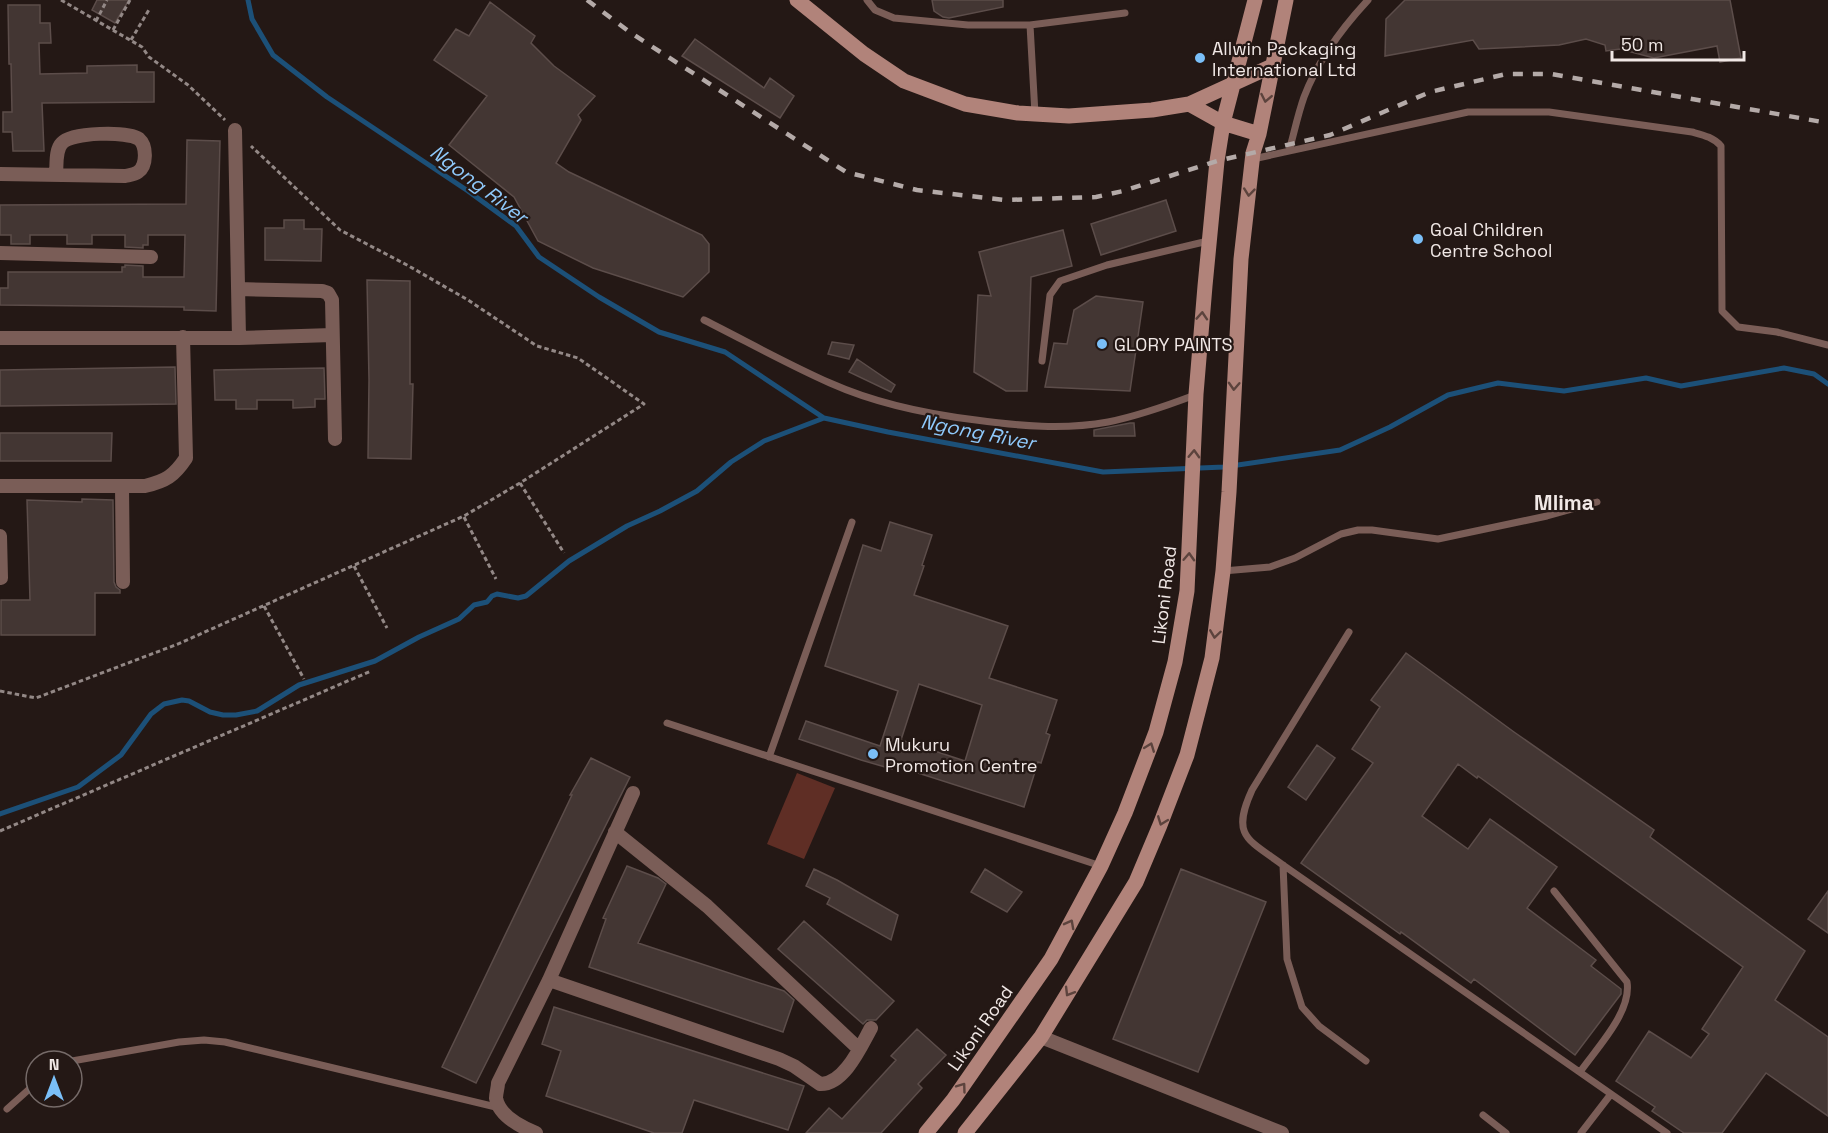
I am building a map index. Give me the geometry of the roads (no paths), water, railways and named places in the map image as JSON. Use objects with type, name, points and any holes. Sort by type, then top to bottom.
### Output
[{"type":"main road","points":[[797,0],[864,54],[904,81],[965,104],[1035,114],[1069,116],[1189,105],[1272,66]]},
{"type":"main road","name":"Likoni Road","points":[[926,1133],[959,1091],[1051,959],[1101,866],[1125,813],[1156,732],[1175,662],[1187,591],[1195,416],[1209,241],[1223,123],[1255,0]]},
{"type":"main road","points":[[965,1133],[1041,1037],[1136,882],[1186,755],[1212,658],[1224,571],[1241,259],[1252,159],[1287,0]]},
{"type":"main road","points":[[1189,105],[1223,123],[1259,134]]},
{"type":"street","points":[[235,130],[239,338]]},
{"type":"street","points":[[0,174],[125,176],[134,174],[142,167],[145,156],[144,146],[136,137],[125,134],[77,135],[68,138],[59,146],[56,174]]},
{"type":"street","points":[[0,254],[151,257]]},
{"type":"street","points":[[238,289],[328,293],[332,300],[335,439]]},
{"type":"street","points":[[0,338],[239,338],[332,335]]},
{"type":"street","points":[[0,486],[145,486],[170,477],[186,458],[183,337]]},
{"type":"street","points":[[122,486],[123,582]]},
{"type":"street","points":[[0,536],[1,578]]},
{"type":"street","points":[[536,1133],[508,1117],[500,1108],[496,1097],[498,1083],[549,980],[633,793]]},
{"type":"street","points":[[615,832],[707,906],[859,1049]]},
{"type":"street","points":[[549,980],[779,1059],[795,1066],[820,1084],[833,1082],[838,1078],[871,1028]]},
{"type":"street","points":[[1041,1037],[1282,1133]]},
{"type":"lane","points":[[867,0],[875,10],[894,18],[969,25],[1030,26],[1125,13]]},
{"type":"lane","points":[[1289,151],[1304,98],[1318,65],[1347,22],[1368,0]]},
{"type":"lane","points":[[1030,26],[1035,114]]},
{"type":"lane","points":[[1252,159],[1468,112],[1549,112],[1692,132],[1709,137],[1721,146],[1722,312],[1738,327],[1777,332],[1828,345]]},
{"type":"lane","points":[[1042,361],[1050,296],[1060,281],[1107,266],[1209,241]]},
{"type":"lane","points":[[704,320],[831,384],[882,403],[929,414],[1015,426],[1072,426],[1107,422],[1151,411],[1197,394]]},
{"type":"lane","points":[[1224,571],[1270,567],[1295,558],[1341,534],[1358,530],[1438,540],[1547,516],[1597,502]]},
{"type":"lane","points":[[769,757],[852,522]]},
{"type":"lane","points":[[1349,632],[1264,769],[1243,810],[1242,829],[1251,842],[1283,865],[1667,1133]]},
{"type":"lane","points":[[667,723],[1101,866]]},
{"type":"lane","points":[[1283,865],[1287,959],[1302,1006],[1319,1026],[1366,1061]]},
{"type":"lane","points":[[1554,891],[1627,982],[1627,1000],[1621,1015],[1580,1072]]},
{"type":"lane","points":[[84,1059],[179,1042],[204,1040],[225,1042],[500,1108]]},
{"type":"lane","points":[[7,1109],[24,1094]]},
{"type":"lane","points":[[1581,1133],[1611,1094]]},
{"type":"lane","points":[[1483,1115],[1506,1133]]},
{"type":"waterway","name":"Ngong River","points":[[248,0],[252,19],[273,55],[327,97],[468,191],[516,226],[539,257],[599,297],[659,332],[725,352],[824,418],[1103,472],[1224,467],[1340,450],[1390,427],[1448,395],[1498,383],[1564,391],[1646,378],[1681,386],[1784,368],[1814,374],[1828,384]]},
{"type":"waterway","points":[[0,814],[78,787],[121,755],[151,714],[164,704],[182,700],[189,701],[210,712],[223,715],[257,711],[299,685],[375,661],[459,619],[474,605],[487,602],[492,596],[497,594],[518,598],[526,596],[569,561],[627,526],[697,491],[731,462],[764,441],[824,418]]},
{"type":"railway","points":[[587,0],[631,33],[846,172],[917,190],[1005,200],[1096,197],[1123,191],[1217,161],[1330,135],[1430,92],[1506,74],[1551,74],[1828,123]]},
{"type":"place","name":"Allwin Packaging International Ltd","points":[[1200,58]]},
{"type":"place","name":"Goal Children Centre School","points":[[1418,239]]},
{"type":"place","name":"GLORY PAINTS","points":[[1102,344]]},
{"type":"place","name":"Mukuru Promotion Centre","points":[[873,754]]},
{"type":"district","name":"Mlima","points":[[1564,502]]}]
